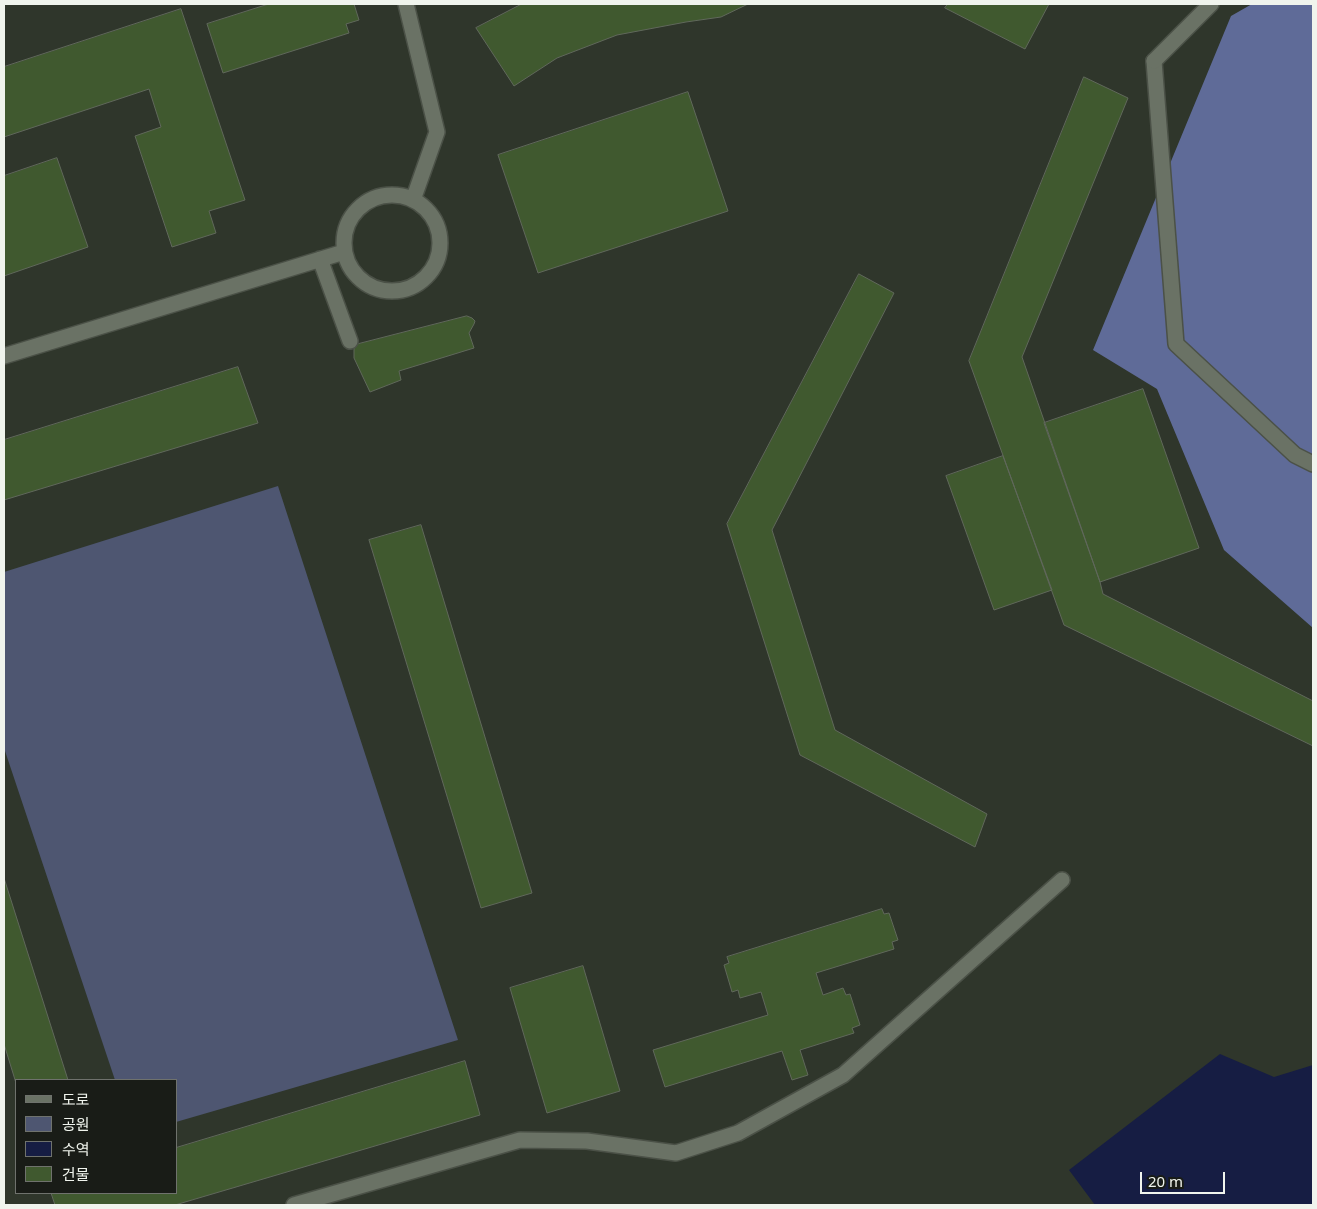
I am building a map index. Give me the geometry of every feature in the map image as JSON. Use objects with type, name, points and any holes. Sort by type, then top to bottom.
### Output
[{"type":"street","points":[[406,4],[437,132],[413,200]]},
{"type":"street","points":[[1211,4],[1154,61],[1176,344],[1295,455],[1313,464]]},
{"type":"street","points":[[386,195],[401,195],[413,200],[429,211],[438,226],[441,242],[438,258],[431,272],[419,283],[404,290],[388,292],[372,288],[359,279],[350,267],[344,252],[344,236],[348,221],[358,208],[370,200],[386,195]]},
{"type":"street","points":[[4,356],[344,252]]},
{"type":"street","points":[[320,259],[350,340]]},
{"type":"street","points":[[294,1205],[520,1140],[586,1141],[676,1153],[738,1133],[843,1075],[1062,880]]},
{"type":"green space","points":[[278,486],[458,1040],[178,1121],[178,1079],[115,1079],[4,748],[4,572]]},
{"type":"shaded area","points":[[1252,4],[1313,4],[1313,628],[1224,550],[1157,389],[1093,350],[1231,16]]},
{"type":"water","points":[[1220,1054],[1274,1077],[1313,1065],[1313,1205],[1095,1205],[1069,1170]]},
{"type":"building","points":[[269,4],[354,4],[359,20],[346,24],[349,33],[223,73],[207,24]]},
{"type":"building","points":[[522,4],[748,4],[721,17],[617,35],[557,58],[514,86],[476,28]]},
{"type":"building","points":[[948,4],[1049,4],[1025,49],[945,8]]},
{"type":"building","points":[[181,9],[245,200],[209,211],[216,233],[172,247],[135,136],[161,127],[149,89],[4,137],[4,67]]},
{"type":"building","points":[[1084,77],[1128,98],[1022,357],[1103,594],[1313,701],[1313,746],[1064,625],[969,361]]},
{"type":"building","points":[[688,92],[728,211],[538,273],[498,155]]},
{"type":"building","points":[[57,158],[88,247],[4,276],[4,176]]},
{"type":"building","points":[[859,274],[894,293],[772,530],[835,730],[987,814],[975,847],[800,755],[727,524]]},
{"type":"building","points":[[467,316],[475,321],[469,333],[474,348],[399,371],[401,380],[370,392],[354,358],[354,349],[358,344]]},
{"type":"building","points":[[238,367],[258,423],[4,500],[4,440]]},
{"type":"building","points":[[1143,389],[1199,548],[1100,582],[1044,423]]},
{"type":"building","points":[[1003,456],[1052,590],[994,610],[946,476]]},
{"type":"building","points":[[421,525],[532,893],[481,908],[369,540]]},
{"type":"building","points":[[4,878],[68,1079],[15,1080],[4,1044]]},
{"type":"building","points":[[882,909],[884,914],[889,913],[898,940],[892,942],[894,949],[816,973],[823,995],[843,988],[846,995],[850,994],[860,1025],[852,1028],[854,1033],[800,1050],[808,1075],[792,1080],[782,1051],[665,1087],[653,1050],[768,1015],[761,992],[740,998],[738,990],[732,992],[724,965],[729,963],[727,957]]},
{"type":"building","points":[[583,966],[620,1091],[547,1113],[510,988]]},
{"type":"building","points":[[465,1061],[480,1115],[175,1205],[55,1205],[51,1194],[178,1194],[178,1147]]}]
